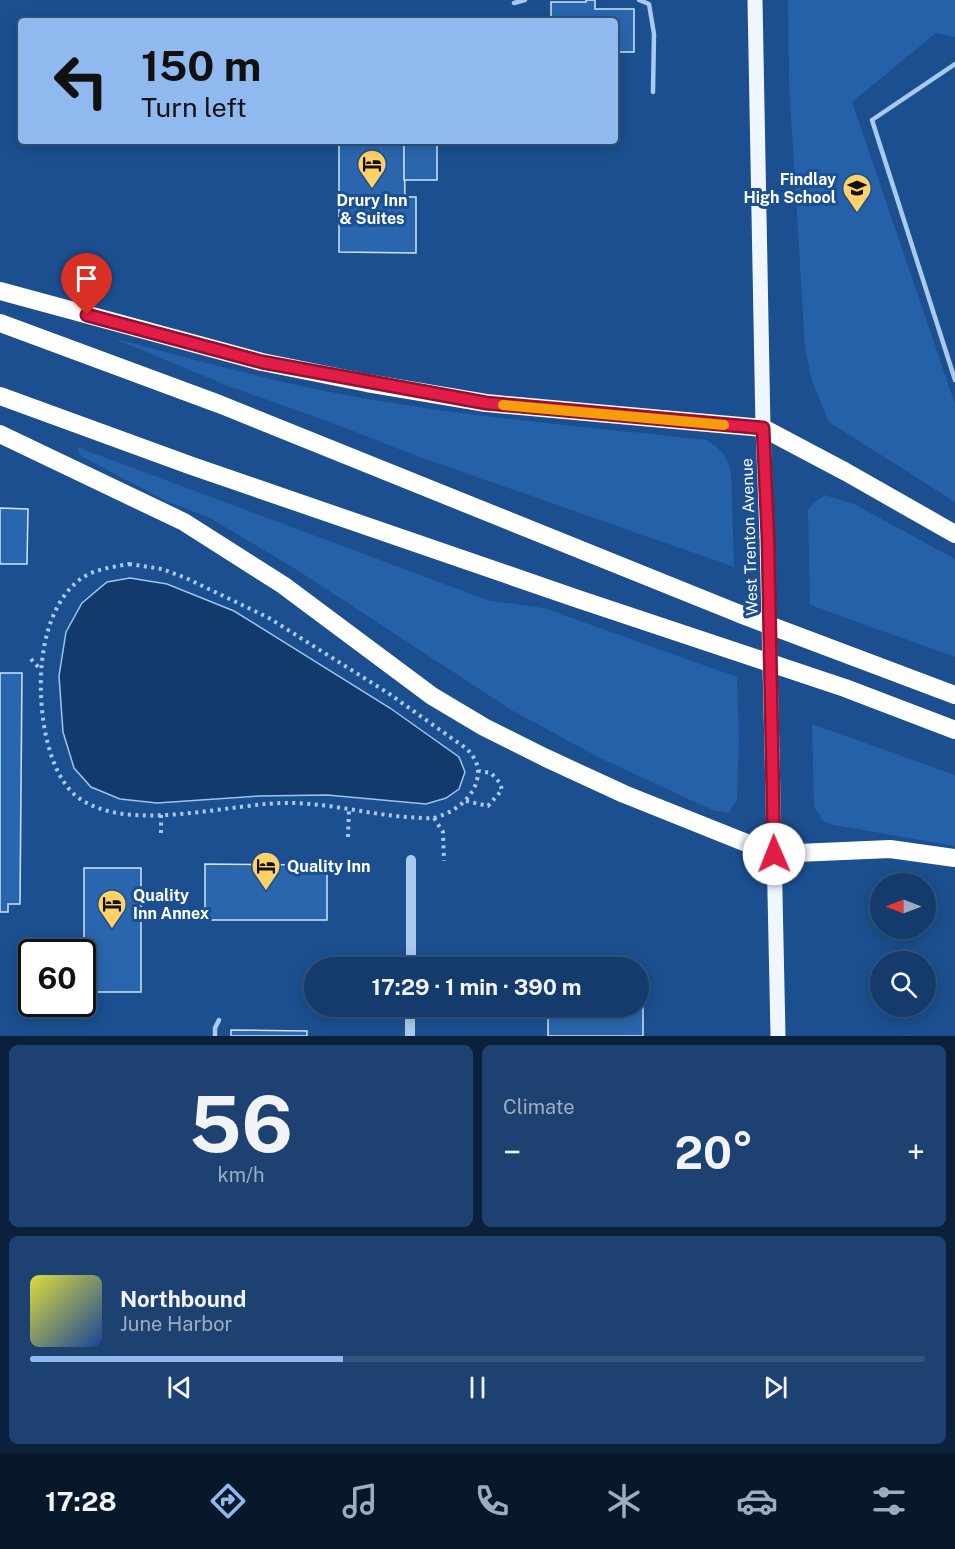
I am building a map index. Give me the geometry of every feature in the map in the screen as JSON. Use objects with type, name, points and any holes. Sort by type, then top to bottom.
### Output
[{"type":"highway","points":[[0,291],[262,362],[367,383],[486,403],[763,428],[955,534]]},
{"type":"highway","points":[[0,323],[230,408],[740,614],[955,695]]},
{"type":"highway","points":[[0,396],[192,466],[845,688],[955,730]]},
{"type":"highway","points":[[0,434],[184,522],[283,585],[432,696],[484,727],[624,794],[774,854],[890,849],[955,858]]},
{"type":"main road","name":"West Trenton Avenue","points":[[755,0],[778,1036]]},
{"type":"street","points":[[411,860],[411,957]]},
{"type":"street","points":[[410,1017],[410,1036]]},
{"type":"lane","points":[[514,3],[525,0]]},
{"type":"lane","points":[[639,0],[649,4],[654,34],[653,92]]},
{"type":"lane","points":[[955,64],[872,120],[955,380]]},
{"type":"lane","points":[[215,1036],[215,1028],[219,1020]]},
{"type":"path","points":[[129,564],[162,569],[219,593],[269,618],[388,693],[467,749],[474,757],[478,771],[478,778],[470,797],[458,807],[434,818],[389,815],[324,804],[278,803],[205,813],[137,815],[110,811],[88,803],[76,795],[62,780],[51,752],[46,729],[40,669],[46,634],[62,597],[82,578],[105,568],[129,564]]},
{"type":"path","points":[[31,659],[40,669]]},
{"type":"path","points":[[465,801],[488,806],[502,790],[500,783],[491,773],[478,771]]},
{"type":"path","points":[[348,837],[349,809]]},
{"type":"path","points":[[161,815],[161,836]]},
{"type":"path","points":[[434,818],[444,832],[444,861]]},
{"type":"shaded area","points":[[788,0],[955,0],[955,37],[936,33],[852,102],[955,404],[955,502],[829,422],[811,378],[805,347],[789,83]]},
{"type":"shaded area","points":[[113,338],[268,378],[362,398],[490,417],[706,440],[722,452],[731,471],[734,567],[417,456],[228,386]]},
{"type":"shaded area","points":[[77,447],[490,601],[544,608],[737,677],[739,738],[737,800],[728,813],[712,810],[600,758],[513,711],[294,568],[210,518],[166,501],[81,456]]},
{"type":"shaded area","points":[[825,495],[854,504],[955,559],[955,657],[810,605],[808,510],[813,503]]},
{"type":"shaded area","points":[[130,578],[167,584],[234,611],[390,708],[459,757],[465,772],[459,789],[446,798],[426,804],[327,795],[259,796],[157,803],[120,799],[91,787],[74,768],[63,732],[59,676],[66,632],[82,603],[107,582]]},
{"type":"shaded area","points":[[812,724],[955,775],[955,846],[824,822],[814,807]]},
{"type":"building","points":[[586,0],[595,0],[595,9],[634,9],[634,52],[618,52],[618,18],[551,18],[551,2],[586,2]]},
{"type":"building","name":"Drury Inn & Suites","points":[[339,144],[404,144],[405,197],[416,197],[416,253],[339,252]]},
{"type":"building","points":[[404,144],[437,144],[437,180],[404,180]]},
{"type":"building","points":[[0,508],[28,509],[27,564],[0,564]]},
{"type":"building","points":[[0,673],[22,673],[20,904],[8,904],[8,912],[0,912]]},
{"type":"building","name":"Quality Inn","points":[[205,864],[327,865],[327,920],[205,920]]},
{"type":"building","name":"Quality Inn Annex","points":[[84,868],[141,868],[141,992],[96,992],[96,939],[84,939]]},
{"type":"building","points":[[548,1017],[643,1017],[643,1036],[548,1036]]},
{"type":"building","points":[[231,1030],[307,1031],[307,1036],[231,1036]]},
{"type":"slow traffic","points":[[503,405],[724,425]]},
{"type":"place","name":"Drury Inn & Suites","points":[[372,190]]},
{"type":"place","name":"Findlay High School","points":[[857,214]]},
{"type":"place","name":"Quality Inn","points":[[266,892]]},
{"type":"place","name":"Quality Inn Annex","points":[[112,930]]},
{"type":"route","points":[[87,315],[262,362],[486,403],[763,428],[768,537],[774,854]]}]
